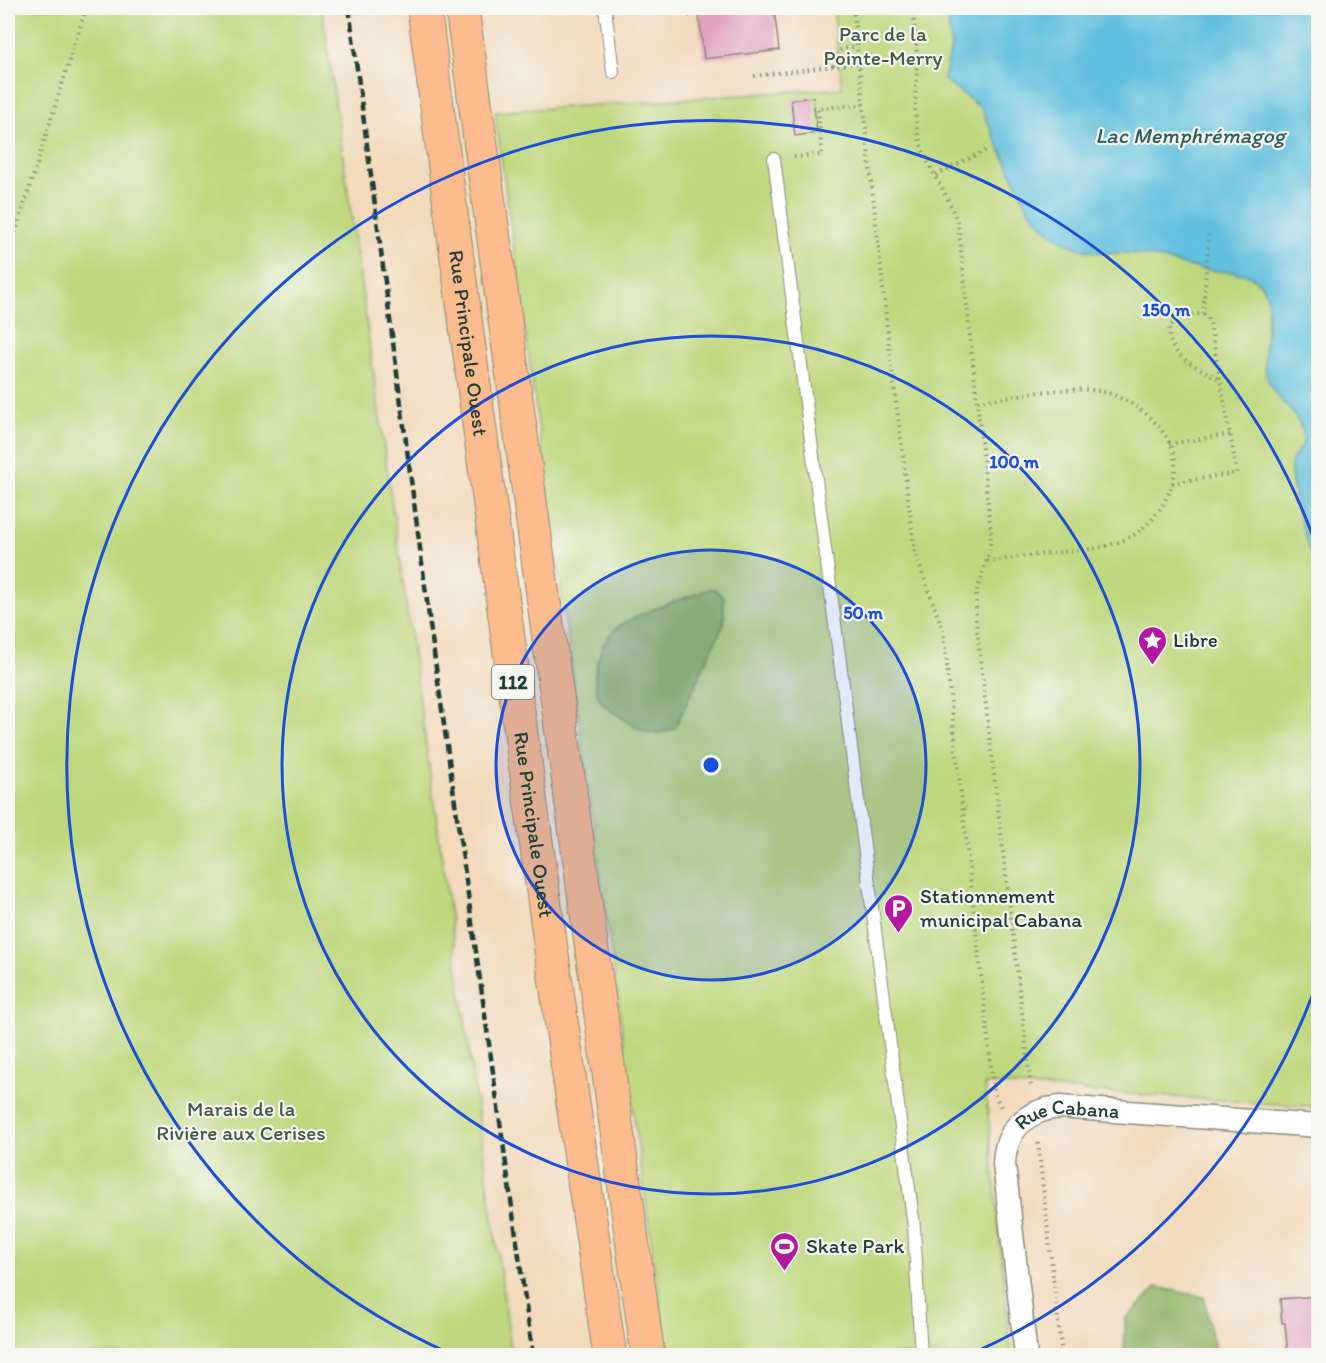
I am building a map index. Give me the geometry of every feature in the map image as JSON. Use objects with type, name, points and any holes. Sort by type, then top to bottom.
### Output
[{"type":"main road","name":"Rue Principale Ouest","points":[[424,8],[505,625],[610,1356]]},
{"type":"main road","name":"Rue Principale Ouest","points":[[462,8],[648,1356]]},
{"type":"street","name":"Rue Cabana","points":[[1026,1356],[1004,1164],[1004,1153],[1013,1131],[1022,1120],[1047,1108],[1060,1107],[1318,1126]]},
{"type":"lane","points":[[605,8],[613,72]]},
{"type":"lane","points":[[774,159],[914,1227],[921,1356]]},
{"type":"path","points":[[8,256],[86,8]]},
{"type":"path","points":[[683,8],[684,16],[699,14]]},
{"type":"path","points":[[774,10],[793,8]]},
{"type":"path","points":[[853,8],[915,553],[943,630],[994,1093],[1013,1131]]},
{"type":"path","points":[[912,8],[917,51],[913,101],[915,124],[920,144],[956,214],[978,401],[992,533],[987,561],[976,594],[976,621],[1062,1356]]},
{"type":"path","points":[[832,66],[833,57],[838,51],[857,46]]},
{"type":"path","points":[[754,76],[858,63]]},
{"type":"path","points":[[774,159],[822,155],[818,108],[863,105]]},
{"type":"path","points":[[936,175],[988,149]]},
{"type":"path","points":[[1203,314],[1209,230]]},
{"type":"path","points":[[1172,483],[1237,473],[1208,318],[1203,314],[1183,315],[1175,320],[1170,326],[1169,340],[1174,350],[1219,379]]},
{"type":"path","points":[[978,401],[1068,390],[1109,393],[1132,403],[1148,415],[1162,432],[1174,457],[1172,483],[1166,499],[1152,519],[1137,533],[1104,547],[987,561]]},
{"type":"path","points":[[1169,444],[1231,434]]},
{"type":"green space","name":"Marais de la Rivière aux Cerises","points":[[8,8],[322,8],[512,1355],[8,1355]]},
{"type":"green space","name":"Parc de la Pointe-Merry","points":[[833,8],[947,8],[951,47],[944,80],[981,108],[1029,210],[1067,243],[1095,252],[1136,253],[1249,275],[1258,282],[1268,298],[1266,372],[1297,418],[1303,435],[1302,444],[1293,458],[1291,467],[1297,506],[1318,575],[1318,1107],[985,1084],[1011,1355],[667,1355],[495,112],[842,88]]},
{"type":"green space","points":[[713,588],[724,597],[724,623],[675,728],[660,733],[648,732],[606,707],[598,696],[595,679],[600,654],[613,631],[631,619]]},
{"type":"green space","points":[[1157,1287],[1204,1297],[1216,1355],[1124,1355],[1125,1319]]},
{"type":"water","name":"Lac Memphrémagog","points":[[947,8],[1318,8],[1318,575],[1301,523],[1292,482],[1291,464],[1303,443],[1303,433],[1300,424],[1273,390],[1266,372],[1268,304],[1263,287],[1252,277],[1238,273],[1199,269],[1137,254],[1101,253],[1086,250],[1058,238],[1042,225],[1029,210],[981,108],[944,80],[951,47]]},
{"type":"building","points":[[698,8],[774,8],[779,50],[704,59]]},
{"type":"building","points":[[813,97],[817,133],[795,136],[791,100]]},
{"type":"building","points":[[1318,1296],[1318,1356],[1288,1356],[1280,1299]]},
{"type":"railway","points":[[349,8],[431,632],[533,1356]]},
{"type":"place","name":"Libre","points":[[1152,666]]},
{"type":"place","name":"Stationnement municipal Cabana","points":[[899,934]]},
{"type":"place","name":"Skate Park","points":[[785,1272]]}]
